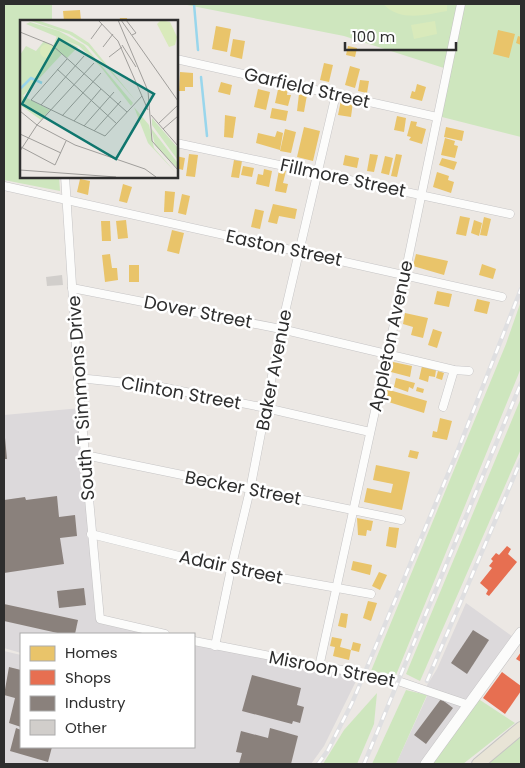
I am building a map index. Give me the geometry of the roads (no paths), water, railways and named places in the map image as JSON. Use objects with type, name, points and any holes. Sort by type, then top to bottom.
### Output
[{"type":"main road","points":[[478,764],[521,728]]},
{"type":"street","name":"Appleton Avenue","points":[[319,667],[354,510],[386,352],[422,195],[461,4]]},
{"type":"street","name":"Garfield Street","points":[[178,59],[437,117]]},
{"type":"street","name":"Baker Avenue","points":[[215,646],[230,569],[250,490],[281,329],[336,94]]},
{"type":"street","name":"Fillmore Street","points":[[178,142],[510,214]]},
{"type":"street","name":"South T Simmons Drive","points":[[65,178],[78,378],[100,619],[161,633]]},
{"type":"street","name":"Easton Street","points":[[4,186],[405,274],[502,298]]},
{"type":"street","name":"Dover Street","points":[[72,288],[281,329],[386,352],[454,370],[469,371]]},
{"type":"street","points":[[443,407],[454,370]]},
{"type":"street","name":"Clinton Street","points":[[78,378],[156,386],[266,408],[370,432]]},
{"type":"street","name":"Becker Street","points":[[85,455],[402,520]]},
{"type":"street","name":"Adair Street","points":[[91,534],[230,569],[372,594]]},
{"type":"street","points":[[426,764],[521,633]]},
{"type":"street","name":"Misroon Street","points":[[195,641],[398,681],[469,705]]},
{"type":"waterway","points":[[194,4],[198,50]]},
{"type":"waterway","points":[[201,77],[207,136]]},
{"type":"railway","points":[[318,764],[328,750],[352,703],[456,455],[521,289]]},
{"type":"railway","points":[[364,764],[521,383]]},
{"type":"railway","points":[[427,681],[521,460]]}]
